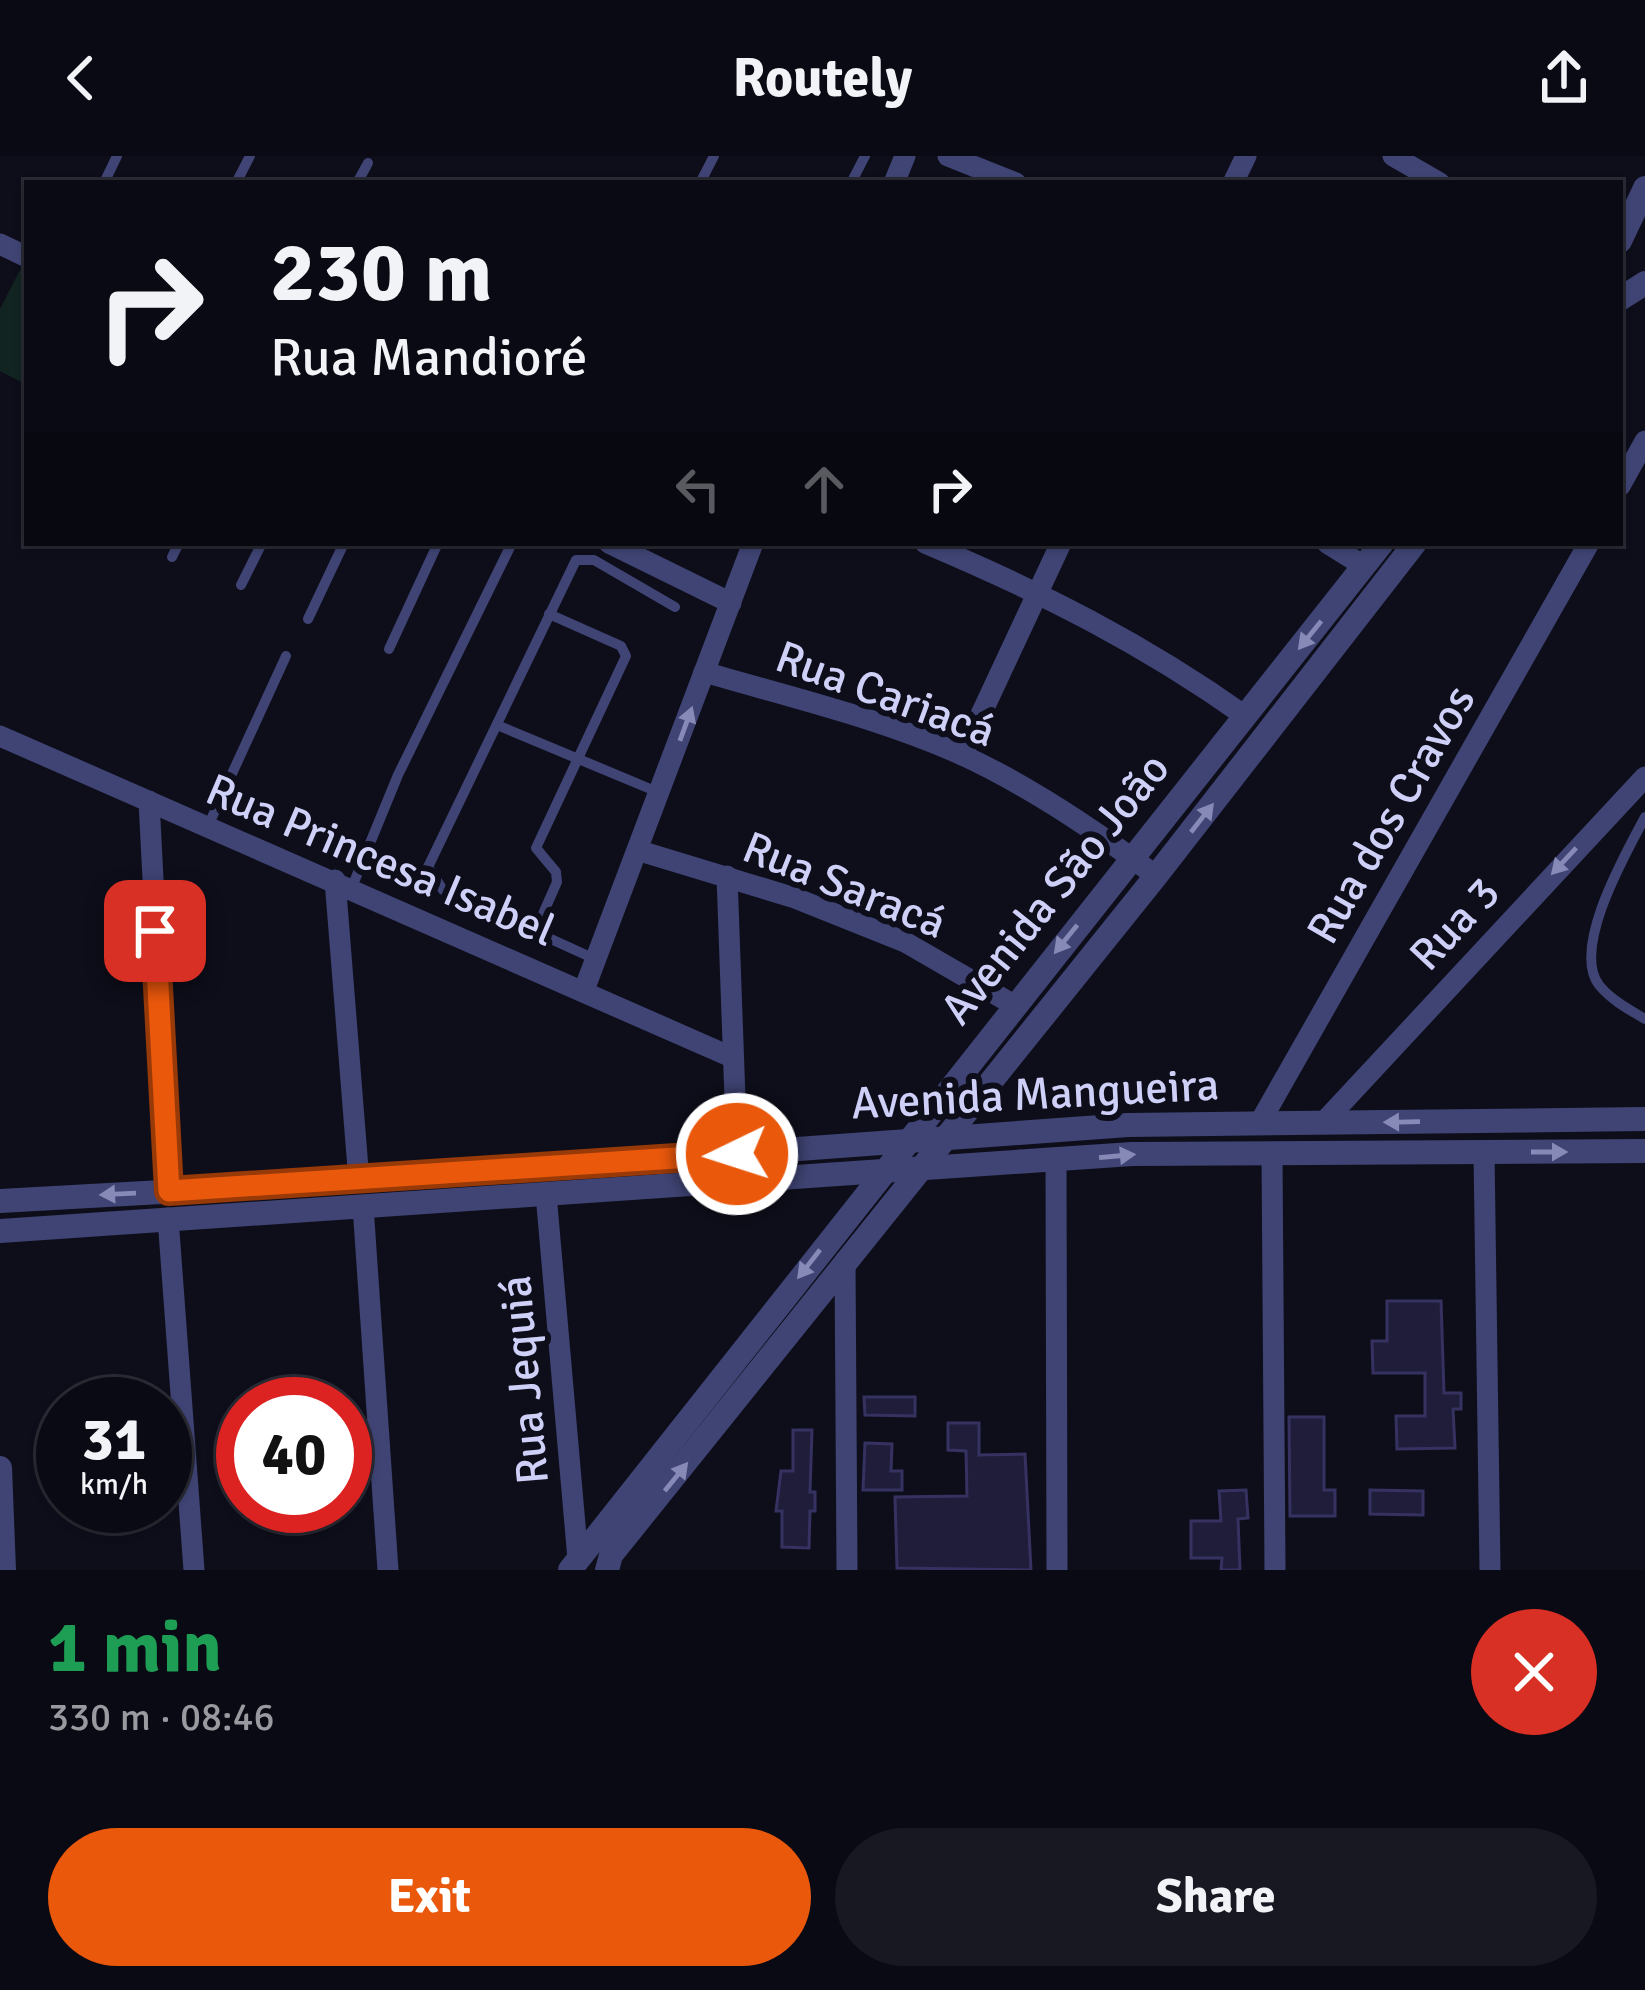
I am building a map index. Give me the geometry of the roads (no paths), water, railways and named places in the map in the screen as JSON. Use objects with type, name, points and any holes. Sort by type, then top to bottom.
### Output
[{"type":"street","points":[[948,156],[1008,180]]},
{"type":"street","points":[[1393,156],[1435,180]]},
{"type":"street","points":[[1623,235],[1645,188]]},
{"type":"street","points":[[1623,481],[1645,441]]},
{"type":"street","points":[[615,546],[731,603]]},
{"type":"street","points":[[584,990],[752,546]]},
{"type":"street","points":[[932,546],[1038,590],[1162,656],[1245,716]]},
{"type":"street","points":[[962,755],[1060,546]]},
{"type":"street","points":[[1332,546],[1364,566]]},
{"type":"street","name":"Avenida São João","points":[[574,1564],[1380,546]]},
{"type":"street","name":"Avenida São João","points":[[608,1570],[611,1555],[916,1169],[1156,876],[1412,546]]},
{"type":"street","name":"Rua dos Cravos","points":[[1259,1124],[1586,546]]},
{"type":"street","name":"Rua Cariacá","points":[[704,672],[886,726],[962,755],[1074,816],[1156,876]]},
{"type":"street","name":"Rua Princesa Isabel","points":[[0,736],[730,1056]]},
{"type":"street","name":"Rua 3","points":[[1323,1123],[1645,777]]},
{"type":"street","points":[[149,801],[169,1191]]},
{"type":"street","name":"Rua Saracá","points":[[640,851],[727,876],[905,942],[1014,1005]]},
{"type":"street","points":[[727,876],[737,1154]]},
{"type":"street","points":[[343,884],[388,1570]]},
{"type":"street","name":"Avenida Mangueira","points":[[0,1231],[168,1218],[737,1154],[944,1138],[1259,1124],[1645,1119]]},
{"type":"street","name":"Avenida Mangueira","points":[[0,1201],[169,1191],[546,1194],[1132,1154],[1645,1151]]},
{"type":"street","points":[[1484,1152],[1490,1570]]},
{"type":"street","points":[[1272,1154],[1275,1570]]},
{"type":"street","points":[[1056,1162],[1057,1570]]},
{"type":"street","name":"Rua Jequiá","points":[[546,1194],[574,1564]]},
{"type":"street","points":[[168,1218],[194,1570]]},
{"type":"street","points":[[844,1261],[847,1570]]},
{"type":"street","points":[[0,1468],[4,1570]]},
{"type":"lane","points":[[359,180],[368,163]]},
{"type":"lane","points":[[172,557],[178,546]]},
{"type":"lane","points":[[242,585],[261,546]]},
{"type":"lane","points":[[308,619],[343,546]]},
{"type":"lane","points":[[389,649],[437,546]]},
{"type":"lane","points":[[343,884],[511,546]]},
{"type":"lane","points":[[597,959],[442,890],[428,867],[576,560],[586,558],[674,607]]},
{"type":"lane","points":[[536,932],[556,872],[536,848],[626,656],[621,646],[549,614]]},
{"type":"lane","points":[[208,826],[286,656]]},
{"type":"lane","points":[[497,725],[661,793]]},
{"type":"lane","points":[[1645,817],[1607,892],[1591,963],[1597,983],[1645,1019]]}]
